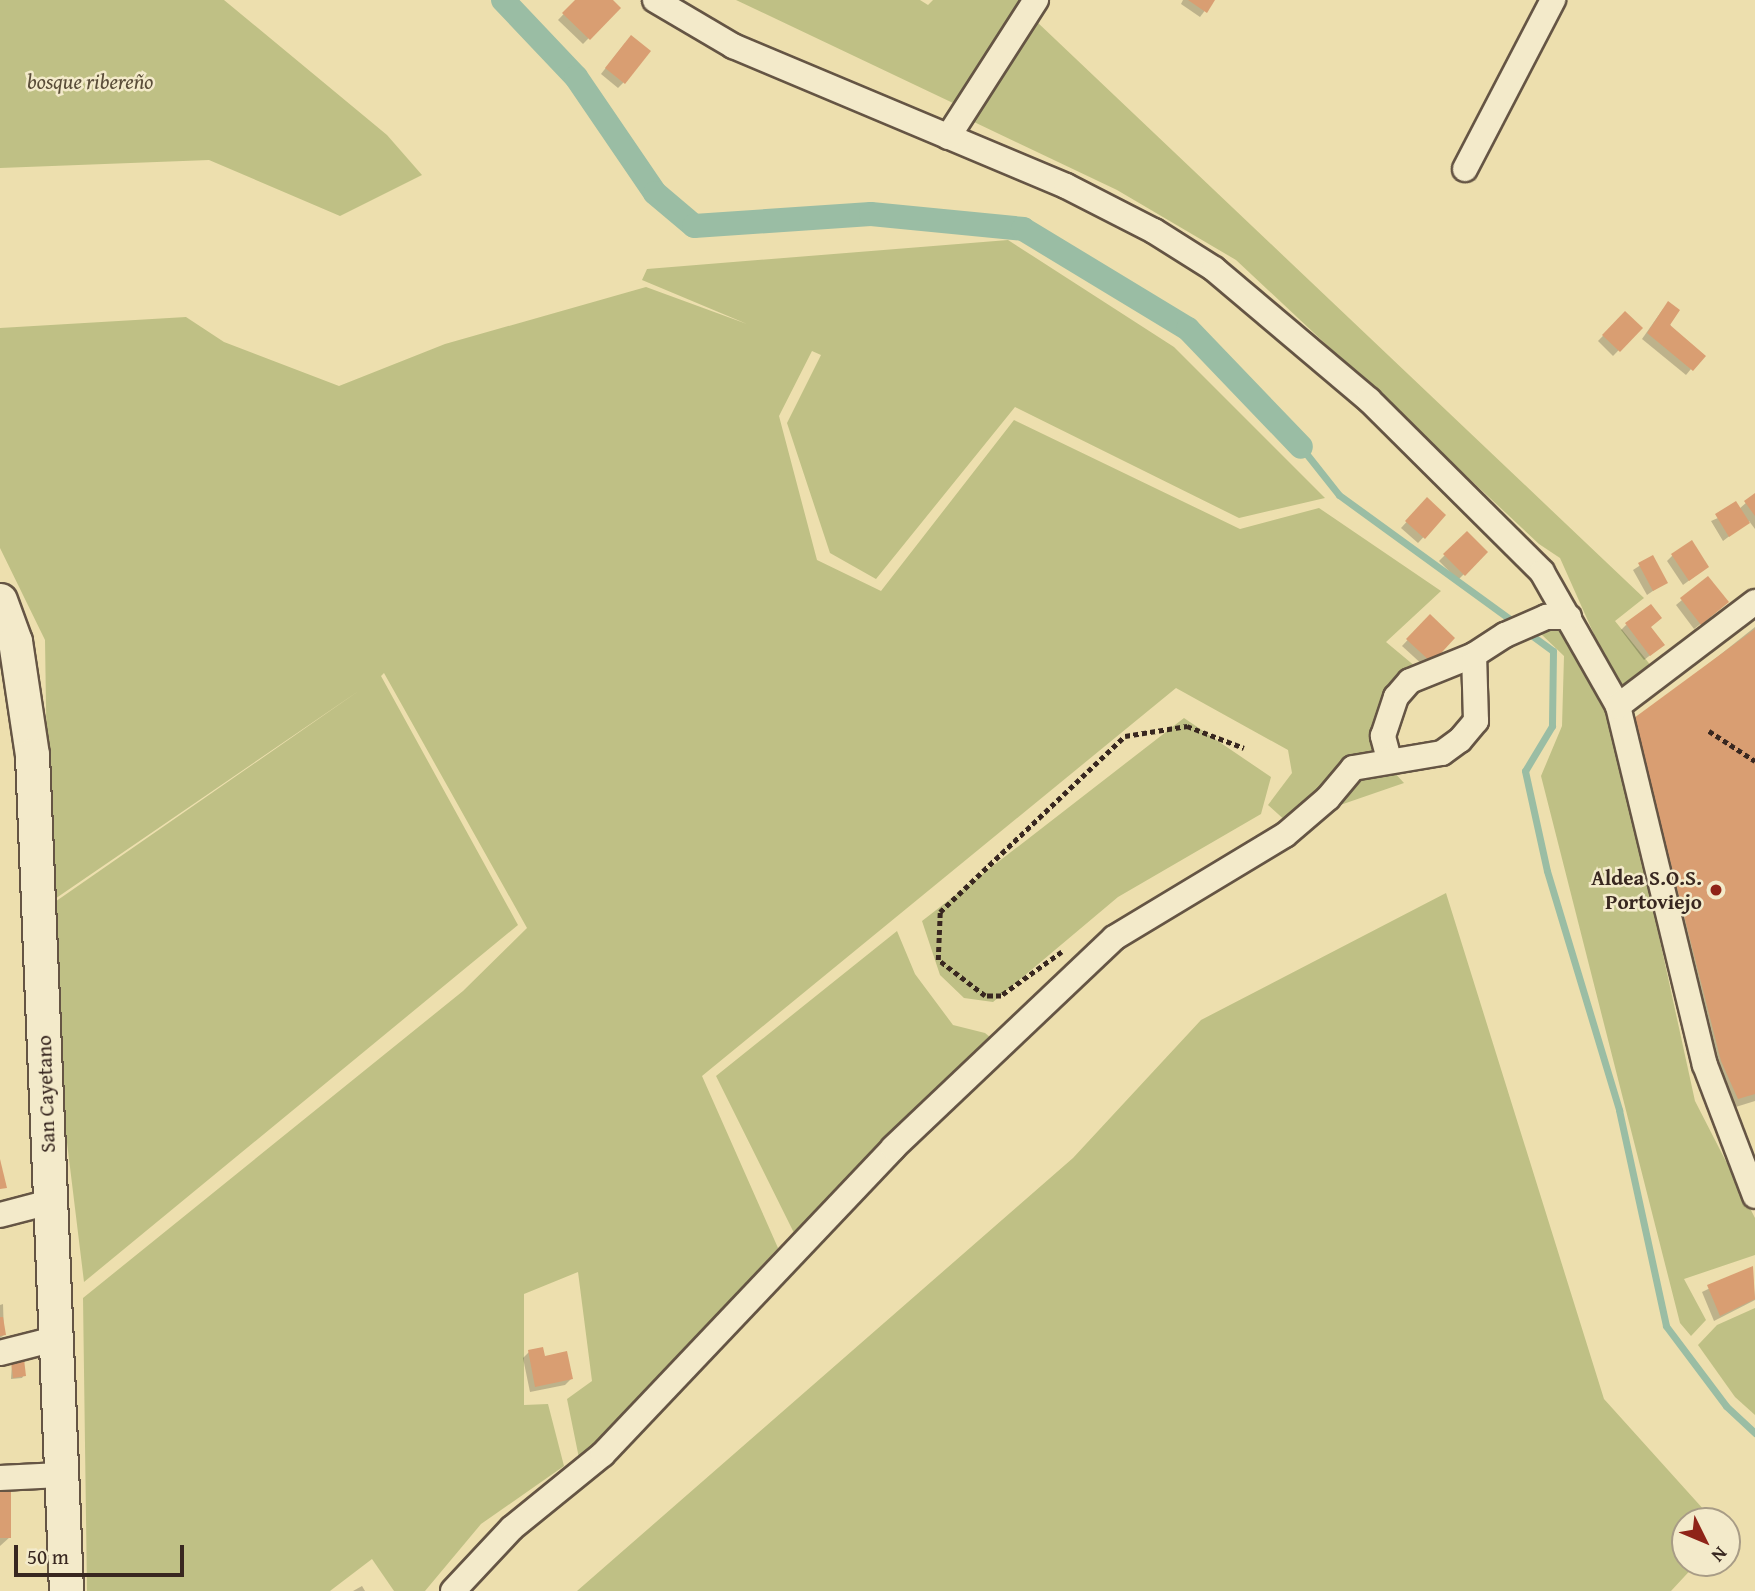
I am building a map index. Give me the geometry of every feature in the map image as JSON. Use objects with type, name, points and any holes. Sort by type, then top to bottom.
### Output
[{"type":"main road","name":"San Cayetano","points":[[0,600],[15,641],[32,755],[66,1591]]},
{"type":"street","points":[[655,0],[733,46],[1066,186],[1154,231],[1214,269],[1369,400],[1542,572],[1618,706],[1705,1065],[1755,1196]]},
{"type":"street","points":[[948,137],[1036,0]]},
{"type":"street","points":[[1465,169],[1553,0]]},
{"type":"street","points":[[1618,706],[1755,602]]},
{"type":"street","points":[[1389,759],[1382,736],[1396,696],[1410,681],[1474,655],[1505,635],[1546,617],[1569,617]]},
{"type":"street","points":[[453,1591],[512,1528],[603,1454],[893,1148],[1114,938],[1285,835],[1328,798],[1353,768],[1389,759],[1442,753],[1468,731],[1476,721],[1478,699],[1474,655]]},
{"type":"street","points":[[0,1215],[50,1202]]},
{"type":"street","points":[[0,1353],[55,1339]]},
{"type":"street","points":[[0,1478],[60,1475]]},
{"type":"path","points":[[1067,949],[1001,996],[985,996],[938,960],[940,912],[1125,736],[1187,726],[1244,748]]},
{"type":"path","points":[[1709,731],[1755,761]]},
{"type":"green space","name":"bosque ribereño","points":[[0,0],[224,0],[387,135],[422,175],[340,216],[209,160],[0,168]]},
{"type":"green space","points":[[736,0],[920,0],[928,5],[933,0],[1020,0],[953,103]]},
{"type":"green space","points":[[1036,21],[1644,598],[1615,621],[1652,667],[1621,695],[1560,558],[1539,544],[1236,260],[1117,190],[974,122]]},
{"type":"green space","points":[[1008,240],[1174,347],[1325,498],[1239,518],[1015,407],[876,579],[830,553],[787,423],[821,355],[812,351],[779,416],[817,560],[881,591],[1014,420],[1240,529],[1319,508],[1441,591],[1386,642],[1416,667],[1392,702],[1372,748],[1404,783],[1288,823],[1268,805],[1292,773],[1288,750],[1176,688],[702,1076],[778,1248],[580,1463],[567,1399],[592,1381],[578,1272],[524,1294],[524,1405],[548,1404],[564,1466],[481,1524],[425,1591],[394,1591],[372,1559],[330,1591],[87,1591],[83,1298],[463,991],[527,928],[384,673],[381,676],[518,925],[84,1282],[39,913],[360,690],[49,903],[45,640],[0,548],[0,328],[186,317],[224,342],[339,386],[445,344],[646,287],[747,324],[642,280],[647,269]]},
{"type":"green space","points":[[1570,625],[1610,712],[1695,1101],[1755,1218],[1755,1255],[1684,1279],[1706,1320],[1691,1336],[1680,1323],[1541,776],[1562,726],[1564,656],[1540,633]]},
{"type":"green space","points":[[1184,718],[1271,777],[1261,814],[1118,897],[993,1002],[964,998],[940,975],[922,921]]},
{"type":"green space","points":[[1446,893],[1604,1399],[1701,1507],[1671,1507],[1671,1577],[1684,1577],[1671,1591],[577,1591],[1073,1158],[1201,1020]]},
{"type":"green space","points":[[897,931],[915,974],[953,1025],[985,1033],[1000,1045],[797,1239],[716,1076]]},
{"type":"green space","points":[[1755,1308],[1755,1415],[1735,1397],[1698,1345],[1717,1325]]},
{"type":"building","points":[[575,0],[613,0],[621,8],[590,40],[562,13]]},
{"type":"building","points":[[1188,0],[1215,0],[1207,13]]},
{"type":"building","points":[[631,35],[651,51],[625,84],[605,68]]},
{"type":"building","points":[[1668,301],[1680,310],[1670,325],[1706,356],[1693,371],[1647,333]]},
{"type":"building","points":[[1625,311],[1643,328],[1620,352],[1602,335]]},
{"type":"building","points":[[1755,493],[1755,516],[1744,501]]},
{"type":"building","points":[[1427,497],[1446,515],[1425,539],[1405,521]]},
{"type":"building","points":[[1736,501],[1750,523],[1729,537],[1715,514]]},
{"type":"building","points":[[1467,531],[1488,552],[1465,576],[1443,554]]},
{"type":"building","points":[[1692,540],[1709,567],[1689,581],[1671,554]]},
{"type":"building","points":[[1653,555],[1668,583],[1653,591],[1638,563]]},
{"type":"building","points":[[1708,576],[1729,602],[1701,625],[1680,598]]},
{"type":"building","points":[[1651,604],[1662,618],[1651,627],[1665,645],[1650,656],[1625,623]]},
{"type":"building","points":[[1430,614],[1455,638],[1432,663],[1406,639]]},
{"type":"building","name":"Aldea S.O.S. Portoviejo","points":[[1755,629],[1755,1094],[1738,1099],[1721,1061],[1634,718]]},
{"type":"building","points":[[0,1159],[7,1188],[0,1189]]},
{"type":"building","points":[[1753,1266],[1755,1299],[1720,1316],[1707,1285]]},
{"type":"building","points":[[0,1317],[3,1317],[6,1335],[0,1336]]},
{"type":"building","points":[[543,1347],[545,1356],[567,1351],[573,1379],[535,1387],[528,1350]]},
{"type":"building","points":[[24,1359],[26,1376],[13,1378],[11,1361]]},
{"type":"building","points":[[0,1490],[11,1490],[11,1538],[0,1538]]},
{"type":"waterway","points":[[503,0],[576,77],[655,193],[694,226],[871,214],[1023,229],[1188,329],[1301,447]]},
{"type":"waterway","points":[[1301,447],[1339,495],[1518,625]]},
{"type":"waterway","points":[[1527,632],[1553,651],[1552,726],[1525,771],[1547,871],[1619,1110],[1666,1326],[1726,1406],[1755,1433]]},
{"type":"place","name":"Aldea S.O.S. Portoviejo","points":[[1716,890]]}]
